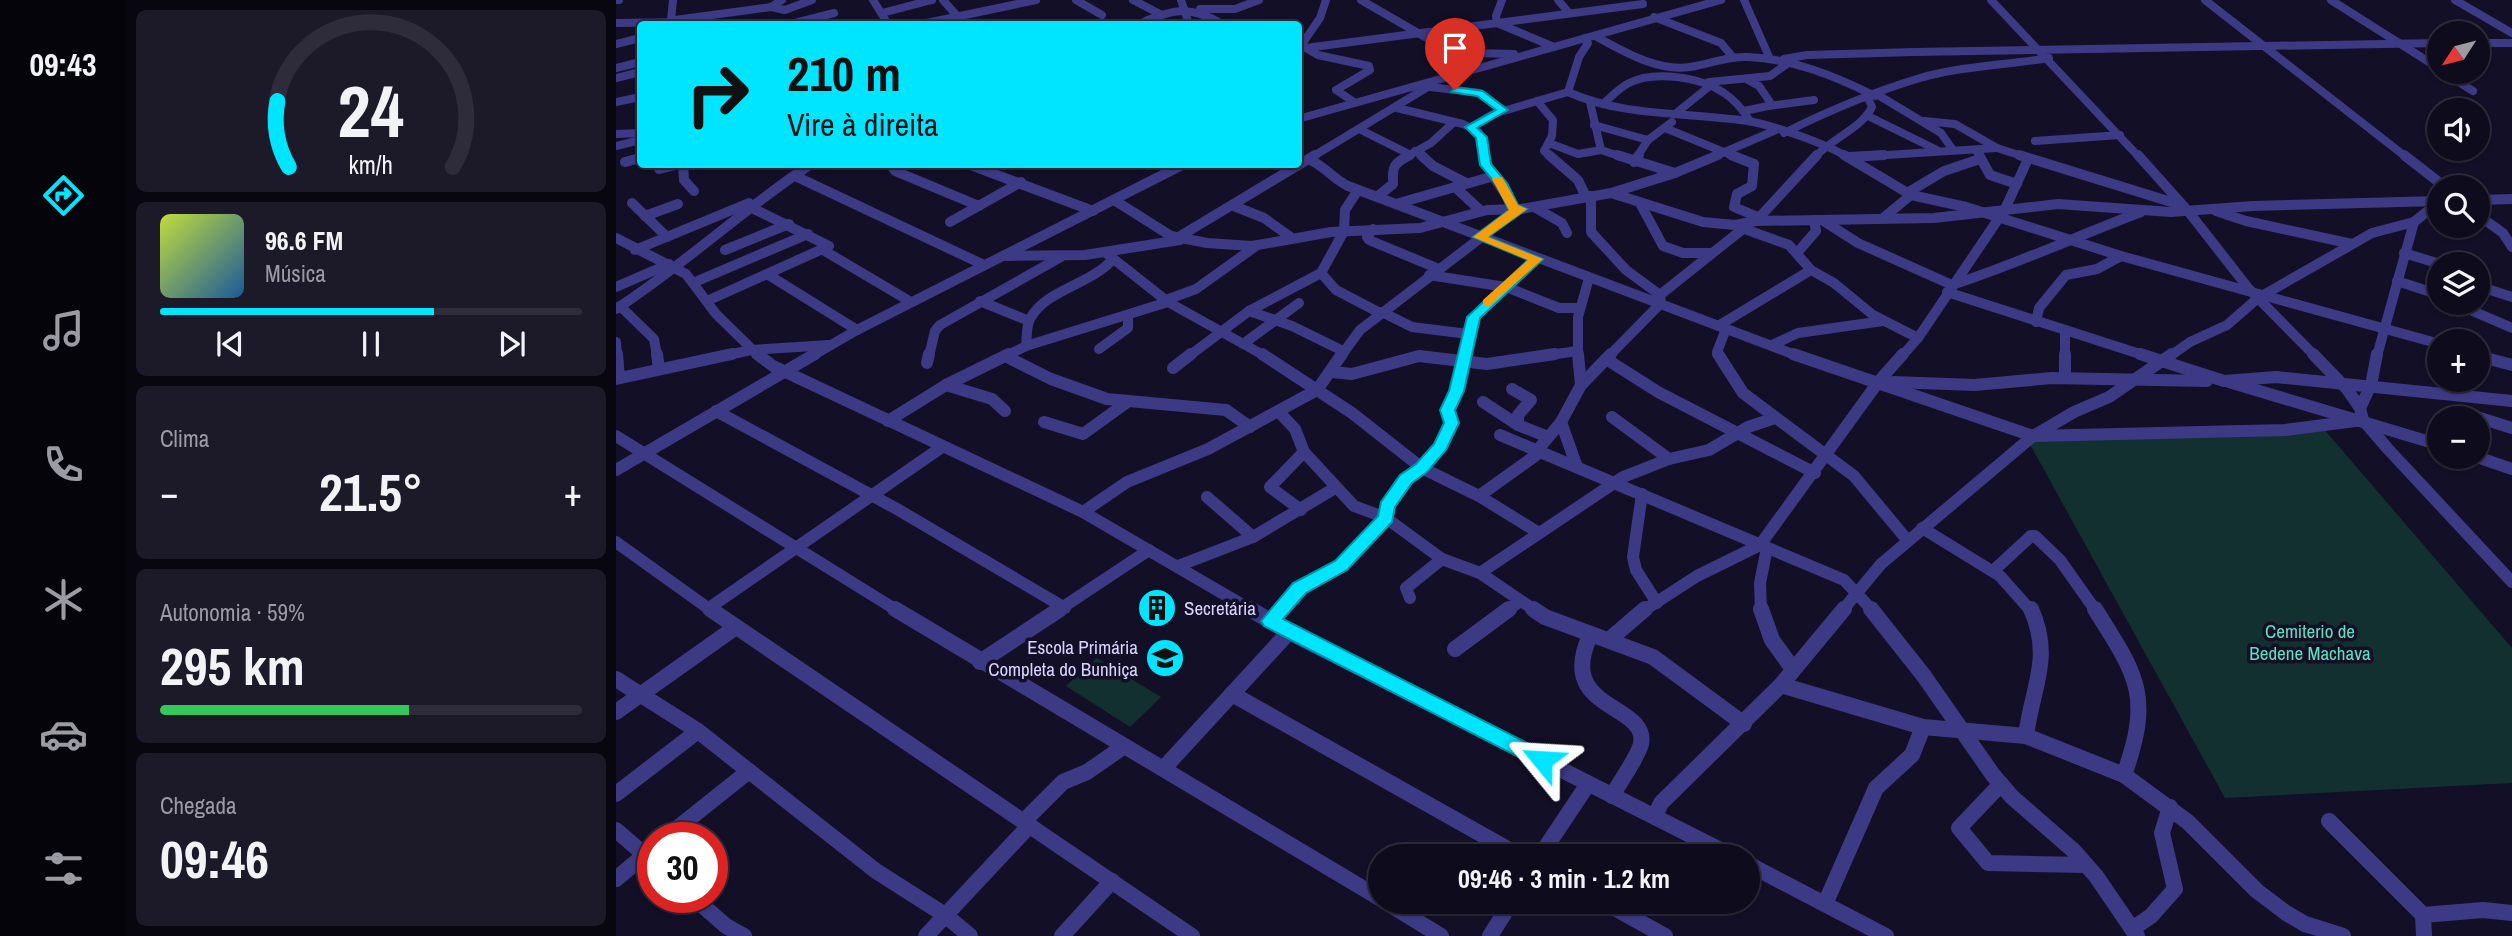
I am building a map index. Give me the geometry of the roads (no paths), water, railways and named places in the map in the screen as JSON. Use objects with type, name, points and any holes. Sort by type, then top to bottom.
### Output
[{"type":"street","points":[[673,0],[673,20]]},
{"type":"street","points":[[662,21],[771,7],[780,4],[782,0]]},
{"type":"street","points":[[771,7],[783,10],[812,0]]},
{"type":"street","points":[[873,0],[886,21]]},
{"type":"street","points":[[882,13],[932,0]]},
{"type":"street","points":[[943,0],[958,17]]},
{"type":"street","points":[[937,21],[990,14],[1042,0]]},
{"type":"street","points":[[1076,0],[1102,15]]},
{"type":"street","points":[[1133,0],[1160,14]]},
{"type":"street","points":[[1181,0],[1188,21]]},
{"type":"street","points":[[1145,21],[1160,14],[1183,9],[1235,9],[1259,0]]},
{"type":"street","points":[[1302,47],[1320,18],[1326,0]]},
{"type":"street","points":[[1361,0],[1375,5],[1412,32],[1462,54],[1528,54]]},
{"type":"street","points":[[1375,5],[1385,0]]},
{"type":"street","points":[[1497,23],[1496,16],[1502,0]]},
{"type":"street","points":[[1558,0],[1569,13]]},
{"type":"street","points":[[1611,0],[1627,4]]},
{"type":"street","points":[[1302,118],[1354,102],[1432,84],[1721,0]]},
{"type":"street","points":[[1744,0],[1770,59]]},
{"type":"street","points":[[1991,0],[2120,135],[2185,208],[2249,289]]},
{"type":"street","points":[[2205,0],[2430,175]]},
{"type":"street","points":[[2331,0],[2427,62]]},
{"type":"street","points":[[2455,0],[2512,33]]},
{"type":"street","points":[[1302,49],[1643,2],[1654,18],[1721,43],[1731,55]]},
{"type":"street","points":[[792,8],[801,21]]},
{"type":"street","points":[[1200,9],[1218,21]]},
{"type":"street","points":[[806,21],[834,13]]},
{"type":"street","points":[[673,20],[680,21]]},
{"type":"street","points":[[616,23],[637,22]]},
{"type":"street","points":[[1497,23],[1555,47]]},
{"type":"street","points":[[1595,36],[1642,59],[1690,67],[1731,55],[1787,60],[1820,55],[2046,55],[2427,43]]},
{"type":"street","points":[[1471,127],[1503,110],[1567,92],[1572,86],[1576,60],[1588,43],[1586,38]]},
{"type":"street","points":[[616,44],[637,39]]},
{"type":"street","points":[[2490,43],[2512,43]]},
{"type":"street","points":[[1302,49],[1369,66],[1370,70],[1336,90],[1354,102]]},
{"type":"street","points":[[1114,200],[1147,218],[1163,233],[1180,239],[1256,246],[1292,238],[1344,232],[1407,230],[1481,211],[1517,209],[1611,193],[1675,173],[1723,152],[1780,132],[1842,104],[1874,96],[1921,78],[2046,55]]},
{"type":"street","points":[[1634,162],[1648,140],[1665,128],[1710,84],[1770,76],[1787,60]]},
{"type":"street","points":[[1787,60],[1841,77],[1924,121],[1941,133],[1953,150]]},
{"type":"street","points":[[616,68],[637,63]]},
{"type":"street","points":[[1690,67],[1695,78]]},
{"type":"street","points":[[616,78],[637,73]]},
{"type":"street","points":[[1603,104],[1625,85],[1642,78],[1695,78],[1710,84],[1736,101],[1750,121]]},
{"type":"street","points":[[1748,80],[1761,88],[1770,102],[1768,106]]},
{"type":"street","points":[[1306,159],[1361,130],[1432,84],[1480,93],[1503,110]]},
{"type":"street","points":[[2462,84],[2473,91]]},
{"type":"street","points":[[1567,92],[1590,102],[1750,121],[1825,146],[1849,157],[1909,194],[1986,214]]},
{"type":"street","points":[[1479,496],[1537,453],[1561,422],[1581,385],[1660,299],[1739,227],[1757,219],[1825,146],[1868,116],[1874,96]]},
{"type":"street","points":[[616,102],[637,98]]},
{"type":"street","points":[[1744,111],[1814,100]]},
{"type":"street","points":[[1537,101],[1553,120],[1546,153],[1578,180],[1588,197],[1591,232],[1626,270],[1660,299]]},
{"type":"street","points":[[1590,102],[1601,150]]},
{"type":"street","points":[[1397,108],[1471,127],[1481,137],[1483,156],[1494,176],[1517,209]]},
{"type":"street","points":[[1868,116],[1897,126],[1916,141],[1937,150]]},
{"type":"street","points":[[1924,121],[1955,124],[1997,149],[2185,208]]},
{"type":"street","points":[[1378,196],[1394,184],[1392,166],[1431,143],[1454,122]]},
{"type":"street","points":[[1594,125],[1648,140]]},
{"type":"street","points":[[1665,128],[1756,167],[1752,186],[1737,194],[1734,207],[1757,219],[1818,220],[2001,214],[2067,204],[2113,206],[2141,212]]},
{"type":"street","points":[[1361,130],[1428,159],[1433,166],[1466,183]]},
{"type":"street","points":[[616,134],[637,133]]},
{"type":"street","points":[[2035,141],[2120,135]]},
{"type":"street","points":[[616,146],[637,141]]},
{"type":"street","points":[[1549,142],[1578,154],[1601,150],[1675,173]]},
{"type":"street","points":[[1882,218],[1909,194],[1944,172],[1997,149]]},
{"type":"street","points":[[1849,157],[1953,150],[1978,155],[1990,175],[2017,184]]},
{"type":"street","points":[[1324,166],[1325,151]]},
{"type":"street","points":[[625,162],[637,159]]},
{"type":"street","points":[[1306,159],[1324,166],[1333,179],[1358,190],[1399,203],[1536,259],[1660,299],[1722,328],[1822,365],[1879,381],[2033,436],[2285,430],[2362,414]]},
{"type":"street","points":[[1793,669],[1775,648],[1760,609],[1759,590],[1764,546],[1826,453],[1879,381],[1918,338],[2001,214],[2028,159]]},
{"type":"street","points":[[659,169],[663,168]]},
{"type":"street","points":[[682,168],[684,180],[694,191]]},
{"type":"street","points":[[659,369],[654,339],[618,308],[759,199],[806,168]]},
{"type":"street","points":[[893,168],[979,206]]},
{"type":"street","points":[[979,168],[1093,211]]},
{"type":"street","points":[[616,470],[857,330],[1176,168]]},
{"type":"street","points":[[1001,257],[1109,256],[1180,239],[1292,168]]},
{"type":"street","points":[[795,176],[984,265]]},
{"type":"street","points":[[1399,203],[1494,176]]},
{"type":"street","points":[[950,222],[1021,183]]},
{"type":"street","points":[[1455,187],[1481,211]]},
{"type":"street","points":[[1173,368],[1249,311],[1321,274],[1344,232],[1345,211],[1358,190]]},
{"type":"street","points":[[1611,193],[1640,205],[1703,222],[1739,227],[1777,239],[1797,253],[1811,270],[1834,283],[1884,321],[1918,338]]},
{"type":"street","points":[[635,250],[759,199]]},
{"type":"street","points":[[2490,200],[2512,200]]},
{"type":"street","points":[[1950,288],[2018,264],[2067,240],[2141,212],[2185,208],[2427,202]]},
{"type":"street","points":[[632,203],[667,237]]},
{"type":"street","points":[[645,216],[678,204]]},
{"type":"street","points":[[1640,205],[1663,246],[1683,253],[1712,253]]},
{"type":"street","points":[[1234,206],[1264,218],[1292,238]]},
{"type":"street","points":[[1534,206],[1562,223],[1567,233]]},
{"type":"street","points":[[2265,206],[2277,227]]},
{"type":"street","points":[[707,301],[823,250],[828,245],[750,207]]},
{"type":"street","points":[[1083,512],[1133,478],[1208,449],[1317,390],[1332,372],[1352,338],[1429,275],[1517,209]]},
{"type":"street","points":[[2213,209],[2352,244]]},
{"type":"street","points":[[1655,816],[1661,803],[1781,685],[1881,564],[2033,436],[2074,412],[2109,397],[2159,360],[2227,325],[2262,296],[2352,244],[2386,228],[2414,222],[2427,212]]},
{"type":"street","points":[[2001,214],[2067,240],[2427,340]]},
{"type":"street","points":[[1818,220],[1858,243],[1950,288],[2036,322],[2224,381],[2362,414],[2427,438]]},
{"type":"street","points":[[1797,253],[1816,231],[1818,220]]},
{"type":"street","points":[[2362,414],[2403,253],[2414,222]]},
{"type":"street","points":[[2490,223],[2508,236],[2512,247]]},
{"type":"street","points":[[725,250],[789,224]]},
{"type":"street","points":[[1373,229],[1367,237],[1368,240],[1439,269]]},
{"type":"street","points":[[695,282],[808,234]]},
{"type":"street","points":[[616,238],[635,250],[674,266],[695,282],[707,301],[751,351],[785,372],[1083,512],[1289,632],[1709,844]]},
{"type":"street","points":[[888,421],[946,385],[1026,346],[1128,315],[1199,287],[1256,246]]},
{"type":"street","points":[[823,250],[911,302]]},
{"type":"street","points":[[2403,253],[2427,260]]},
{"type":"street","points":[[1109,256],[1167,301],[1285,367],[1352,412],[1422,468],[1479,496],[1539,533]]},
{"type":"street","points":[[1026,346],[1029,321],[1060,293],[1105,271],[1109,256]]},
{"type":"street","points":[[2036,322],[2039,308],[2066,275],[2091,271],[2121,256]]},
{"type":"street","points":[[927,363],[937,328],[1061,257]]},
{"type":"street","points":[[1270,621],[1300,588],[1341,565],[1386,518],[1387,506],[1406,479],[1422,468],[1448,436],[1451,423],[1447,410],[1457,391],[1474,317],[1536,259]]},
{"type":"street","points":[[619,283],[674,266]]},
{"type":"street","points":[[1811,270],[1722,328],[1717,352],[1743,393],[1854,476],[1908,541]]},
{"type":"street","points":[[767,274],[857,330]]},
{"type":"street","points":[[1321,274],[1336,290],[1412,327],[1442,333],[1468,334]]},
{"type":"street","points":[[1429,275],[1506,287],[1559,307],[1578,308]]},
{"type":"street","points":[[1581,385],[1577,351],[1578,308],[1589,278]]},
{"type":"street","points":[[2397,281],[2427,291]]},
{"type":"street","points":[[2490,290],[2512,297]]},
{"type":"street","points":[[2262,296],[2343,384],[2362,414],[2512,582]]},
{"type":"street","points":[[981,302],[1029,321]]},
{"type":"street","points":[[1243,344],[1273,319],[1299,303]]},
{"type":"street","points":[[1249,311],[1343,351]]},
{"type":"street","points":[[1099,349],[1128,328],[1128,315]]},
{"type":"street","points":[[2482,315],[2512,328]]},
{"type":"street","points":[[1772,345],[1798,333],[1884,321]]},
{"type":"street","points":[[2065,330],[2065,377]]},
{"type":"street","points":[[616,342],[620,360],[618,378],[751,351],[833,344]]},
{"type":"street","points":[[1332,372],[1352,374],[1419,356],[1462,363],[1512,362],[1577,351]]},
{"type":"street","points":[[1007,357],[1079,389],[1126,403],[1226,410],[1250,427]]},
{"type":"street","points":[[1606,359],[1658,392],[1815,473]]},
{"type":"street","points":[[2490,359],[2512,365]]},
{"type":"street","points":[[1879,381],[1975,385],[2065,377],[2224,381],[2265,377],[2371,385],[2512,401]]},
{"type":"street","points":[[946,385],[992,399],[1005,411]]},
{"type":"street","points":[[1512,389],[1531,400],[1518,415],[1518,425]]},
{"type":"street","points":[[2463,396],[2464,406]]},
{"type":"street","points":[[1483,402],[1518,425],[1548,437]]},
{"type":"street","points":[[1044,422],[1083,435],[1126,403]]},
{"type":"street","points":[[716,411],[871,495],[1065,608]]},
{"type":"street","points":[[1279,412],[1295,429],[1304,452],[1354,506],[1386,518],[1442,559],[1480,573],[1545,617],[1653,657],[1744,724]]},
{"type":"street","points":[[1612,417],[1669,459]]},
{"type":"street","points":[[1480,573],[1616,482],[1669,459],[1709,450],[1736,434],[1775,418]]},
{"type":"street","points":[[1561,422],[1577,467]]},
{"type":"street","points":[[2490,422],[2512,428]]},
{"type":"street","points":[[1500,435],[1537,453],[1616,482],[1844,580],[1857,591],[1924,676],[1958,729],[2001,784],[2087,865],[2135,933],[2175,888],[2162,834],[2169,807]]},
{"type":"street","points":[[616,436],[794,549],[980,662],[1123,747],[1164,768],[1368,892]]},
{"type":"street","points":[[709,608],[942,447]]},
{"type":"street","points":[[1301,510],[1270,487],[1304,452]]},
{"type":"street","points":[[2490,461],[2512,468]]},
{"type":"street","points":[[1178,566],[1253,537],[1335,488]]},
{"type":"street","points":[[1643,494],[1633,557],[1636,570],[1657,603]]},
{"type":"street","points":[[1207,497],[1253,537]]},
{"type":"street","points":[[1922,528],[1993,571],[2032,612],[2043,651],[2026,736]]},
{"type":"street","points":[[1993,571],[2031,536],[2040,538],[2077,579],[2137,685],[2138,732],[2124,775]]},
{"type":"street","points":[[616,542],[736,627],[1192,936]]},
{"type":"street","points":[[1610,639],[1697,576],[1764,546]]},
{"type":"street","points":[[980,662],[1149,550]]},
{"type":"street","points":[[1410,598],[1405,592],[1406,588],[1442,559]]},
{"type":"street","points":[[1455,649],[1520,601]]},
{"type":"street","points":[[616,712],[736,627]]},
{"type":"street","points":[[1164,768],[1289,632]]},
{"type":"street","points":[[1591,636],[1581,655],[1585,684],[1589,692],[1619,709],[1639,732],[1641,743],[1612,796]]},
{"type":"street","points":[[616,679],[698,731],[876,871],[945,915],[970,936]]},
{"type":"street","points":[[1781,685],[1923,727],[2026,736],[2124,775],[2169,807],[2223,855],[2257,891],[2286,914],[2343,936]]},
{"type":"street","points":[[1232,694],[1499,844]]},
{"type":"street","points":[[1825,904],[1877,788],[1912,755],[1923,727]]},
{"type":"street","points":[[616,794],[698,731]]},
{"type":"street","points":[[926,936],[1063,782],[1087,772],[1123,747]]},
{"type":"street","points":[[685,822],[749,771]]},
{"type":"street","points":[[1548,844],[1588,784]]},
{"type":"street","points":[[2001,784],[1959,828],[1982,859],[1996,864],[2087,865]]},
{"type":"street","points":[[2329,821],[2423,915],[2424,936]]},
{"type":"street","points":[[616,830],[637,845]]},
{"type":"street","points":[[616,879],[637,864]]},
{"type":"street","points":[[1760,870],[1886,936]]},
{"type":"street","points":[[1062,936],[1112,881]]},
{"type":"street","points":[[2423,915],[2483,910],[2512,913]]},
{"type":"street","points":[[714,913],[744,936]]},
{"type":"street","points":[[1405,914],[1441,936]]},
{"type":"street","points":[[1490,936],[1503,914]]},
{"type":"street","points":[[1625,914],[1665,936]]},
{"type":"place","name":"Secretária","points":[[1157,608]]},
{"type":"place","name":"Escola Primária Completa do Bunhiça","points":[[1165,658]]},
{"type":"park label","name":"Cemiterio de Bedene Machava","points":[[2310,642]]}]
